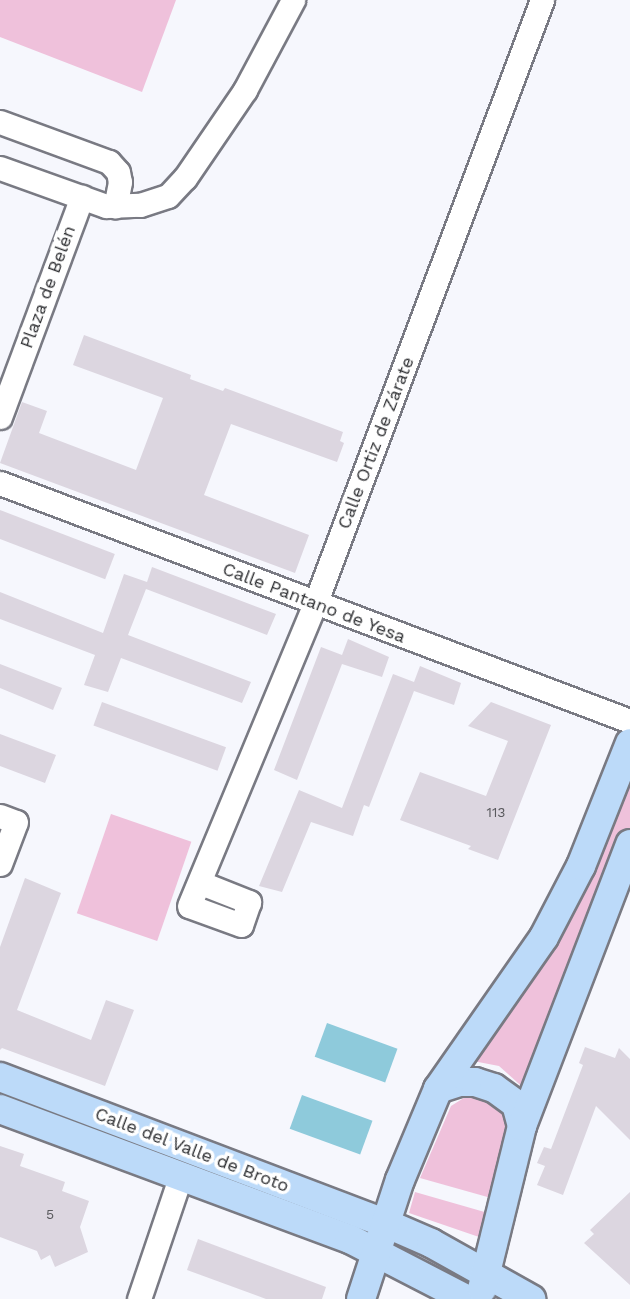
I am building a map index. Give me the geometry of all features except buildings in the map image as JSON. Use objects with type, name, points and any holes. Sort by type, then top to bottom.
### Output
[{"type":"main road","points":[[361,1299],[385,1223],[438,1089],[445,1075],[528,963],[568,895],[630,743]]},
{"type":"main road","points":[[483,1286],[522,1126],[630,844]]},
{"type":"main road","name":"Calle del Valle de Broto","points":[[0,1077],[385,1223],[483,1286],[531,1299]]},
{"type":"main road","points":[[438,1089],[459,1082],[475,1082],[495,1088],[516,1104],[522,1126]]},
{"type":"main road","name":"Calle del Valle de Broto","points":[[0,1109],[376,1250],[466,1299]]},
{"type":"street","points":[[0,168],[115,207],[153,202],[176,189],[245,90],[293,0]]},
{"type":"street","name":"Calle Ortiz de Zárate","points":[[201,883],[315,604],[542,0]]},
{"type":"street","points":[[0,122],[109,162],[118,172],[120,182],[115,207]]},
{"type":"street","name":"Plaza de Belén","points":[[0,417],[82,197]]},
{"type":"street","name":"Calle Pantano de Yesa","points":[[0,483],[630,721]]},
{"type":"street","points":[[0,816],[16,822],[0,864]]},
{"type":"street","points":[[139,1299],[181,1175]]},
{"type":"shaded area","points":[[0,0],[176,0],[142,92],[0,37]]},
{"type":"shaded area","points":[[630,771],[630,828],[528,1092],[499,1066],[473,1061]]},
{"type":"shaded area","points":[[111,814],[191,842],[157,941],[77,913]]},
{"type":"shaded area","points":[[467,1096],[488,1099],[502,1110],[507,1124],[491,1198],[420,1178],[451,1106]]},
{"type":"shaded area","points":[[415,1192],[488,1213],[479,1237],[409,1213]]},
{"type":"water","points":[[327,1023],[397,1049],[385,1082],[315,1057]]},
{"type":"water","points":[[302,1095],[372,1121],[360,1154],[290,1129]]}]
